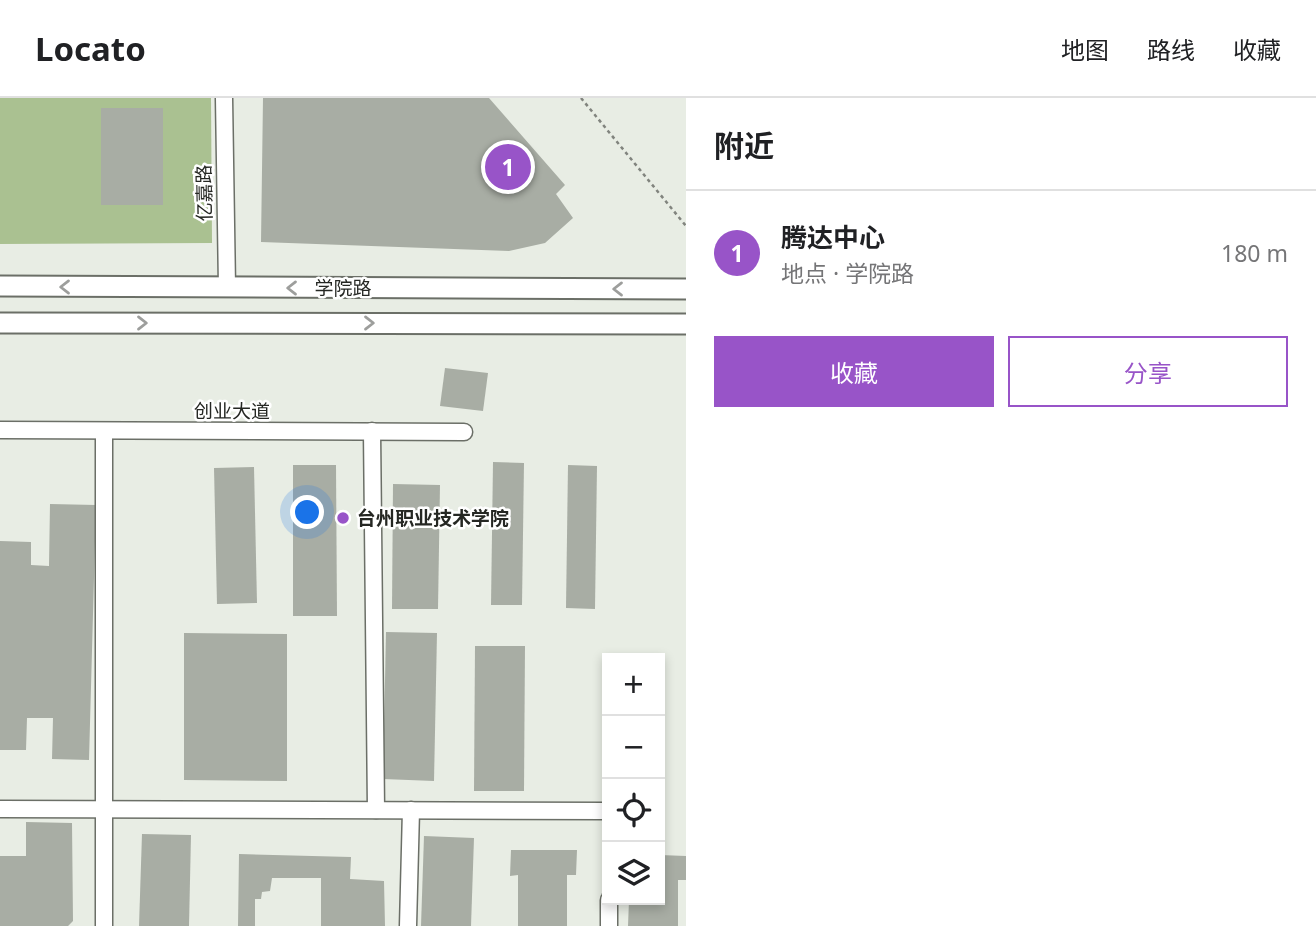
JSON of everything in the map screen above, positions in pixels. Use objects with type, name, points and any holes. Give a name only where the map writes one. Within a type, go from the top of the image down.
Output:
[{"type":"main road","name":"学院路","points":[[0,286],[686,289]]},
{"type":"main road","name":"学院路","points":[[0,323],[686,324]]},
{"type":"street","name":"亿嘉路","points":[[224,98],[227,287]]},
{"type":"street","name":"创业大道","points":[[0,430],[104,433],[464,432]]},
{"type":"street","points":[[372,431],[376,810]]},
{"type":"street","points":[[104,433],[104,926]]},
{"type":"street","points":[[0,809],[602,811]]},
{"type":"street","points":[[408,926],[411,810]]},
{"type":"street","points":[[609,905],[609,926]]},
{"type":"path","points":[[581,98],[686,226]]},
{"type":"green space","points":[[0,98],[211,98],[212,243],[0,244]]},
{"type":"building","points":[[263,98],[489,98],[565,185],[556,194],[573,218],[545,243],[509,251],[261,242]]},
{"type":"building","points":[[101,108],[163,108],[163,205],[101,205]]},
{"type":"building","points":[[445,368],[488,373],[483,411],[440,406]]},
{"type":"building","points":[[493,462],[524,463],[522,605],[491,605]]},
{"type":"building","points":[[293,465],[336,465],[337,616],[293,616]]},
{"type":"building","points":[[568,465],[597,466],[595,609],[566,608]]},
{"type":"building","points":[[254,467],[257,603],[217,604],[214,468]]},
{"type":"building","points":[[393,484],[440,485],[438,609],[392,609]]},
{"type":"building","points":[[50,504],[96,505],[89,760],[52,759],[53,718],[27,718],[26,750],[0,750],[0,541],[31,542],[31,565],[49,566]]},
{"type":"building","points":[[386,632],[437,633],[434,781],[383,779]]},
{"type":"building","points":[[184,633],[287,634],[287,781],[184,780]]},
{"type":"building","points":[[475,646],[525,646],[524,791],[474,791]]},
{"type":"building","points":[[26,822],[72,823],[73,921],[68,926],[0,926],[0,856],[26,856]]},
{"type":"building","points":[[142,834],[191,835],[189,926],[139,926]]},
{"type":"building","points":[[424,836],[474,838],[471,926],[421,926]]},
{"type":"building","points":[[511,850],[577,850],[576,875],[567,875],[567,926],[518,926],[518,875],[510,876]]},
{"type":"building","points":[[239,854],[351,857],[350,879],[384,881],[385,926],[321,926],[321,878],[272,878],[270,891],[262,892],[261,899],[255,899],[255,926],[238,926]]},
{"type":"building","points":[[665,855],[686,856],[686,880],[678,880],[678,926],[628,926],[629,905],[665,905]]},
{"type":"place","name":"腾达中心","points":[[508,167]]},
{"type":"place","name":"台州职业技术学院","points":[[343,518]]}]
